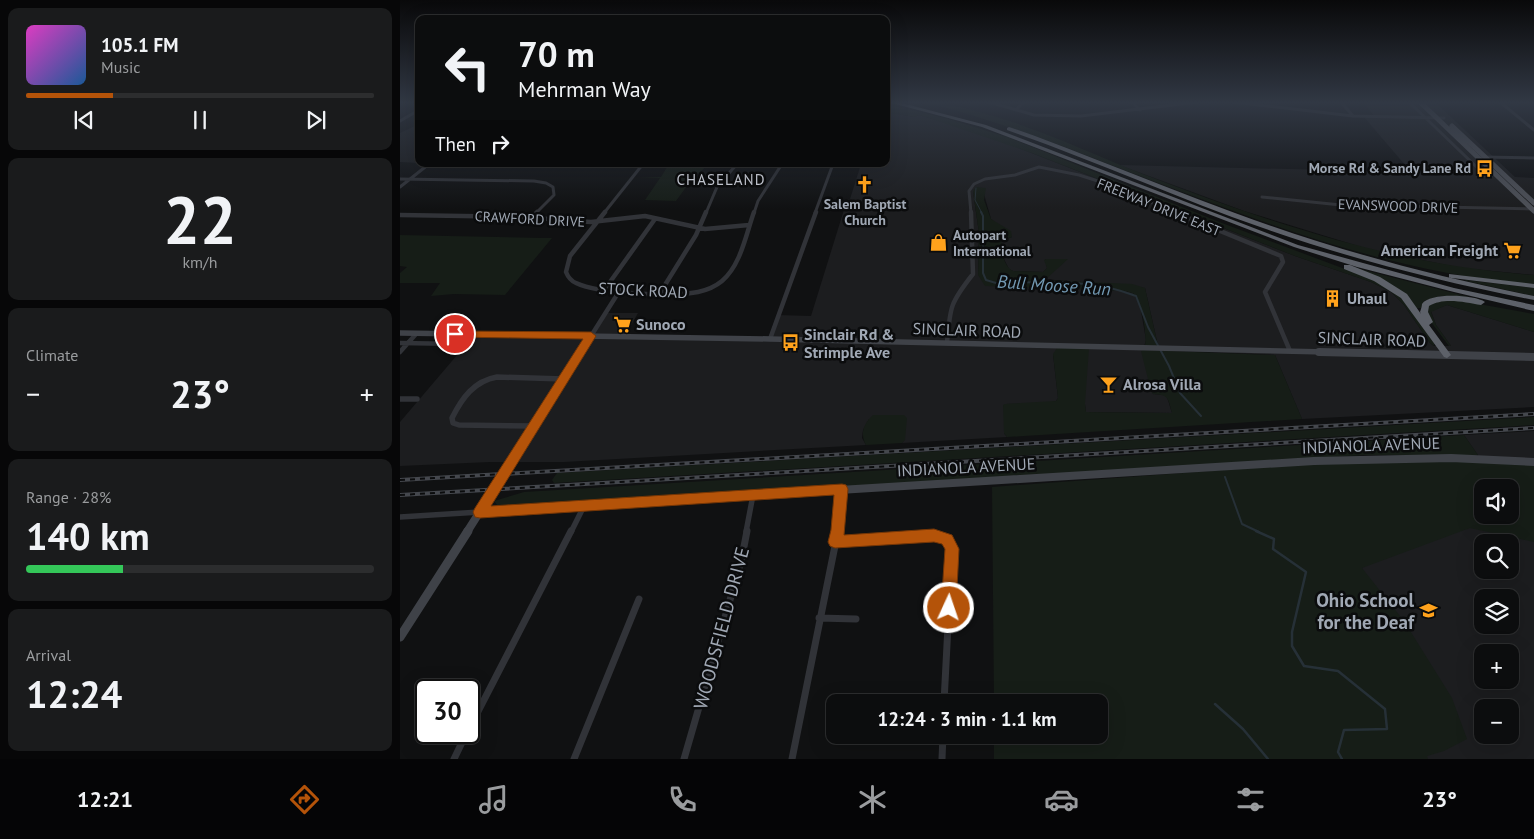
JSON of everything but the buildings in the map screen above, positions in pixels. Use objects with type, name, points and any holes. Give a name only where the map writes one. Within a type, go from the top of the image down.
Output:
[{"type":"highway","points":[[1014,137],[1377,279],[1397,291],[1412,306],[1447,355]]},
{"type":"highway","points":[[1033,137],[1241,217],[1372,261],[1484,289],[1534,298]]},
{"type":"highway","points":[[1296,246],[1360,265],[1534,310]]},
{"type":"highway","points":[[1372,261],[1494,282],[1534,286]]},
{"type":"highway","points":[[1447,355],[1446,348],[1425,316],[1424,308],[1428,302],[1438,298],[1470,300],[1534,310]]},
{"type":"main road","points":[[1456,137],[1521,198],[1533,205]]},
{"type":"main road","points":[[1465,137],[1533,205]]},
{"type":"main road","name":"SINCLAIR ROAD","points":[[400,333],[1290,350],[1534,357]]},
{"type":"main road","points":[[400,637],[591,336]]},
{"type":"main road","name":"INDIANOLA AVENUE","points":[[480,512],[1322,460],[1415,457],[1484,458],[1534,462]]},
{"type":"street","points":[[1445,137],[1486,176]]},
{"type":"street","points":[[1477,157],[1534,158]]},
{"type":"street","points":[[400,187],[425,167]]},
{"type":"street","points":[[598,221],[641,167]]},
{"type":"street","points":[[660,293],[699,228],[717,187],[734,167]]},
{"type":"street","points":[[749,226],[761,195],[780,167]]},
{"type":"street","points":[[770,339],[832,167]]},
{"type":"street","name":"FREEWAY DRIVE EAST","points":[[947,343],[950,309],[958,293],[973,274],[969,191],[974,184],[985,179],[1014,175],[1035,167],[1043,167],[1104,183],[1280,256],[1283,262],[1281,267],[1265,292],[1290,350]]},
{"type":"street","points":[[400,179],[534,181],[554,187],[554,195],[531,218]]},
{"type":"street","name":"EVANSWOOD DRIVE","points":[[1262,197],[1341,204],[1533,205]]},
{"type":"street","points":[[1521,198],[1533,205]]},
{"type":"street","name":"CRAWFORD DRIVE","points":[[400,215],[531,218],[568,221],[598,221],[634,216],[699,228],[723,229],[749,226]]},
{"type":"street","points":[[606,289],[649,224],[655,219]]},
{"type":"street","name":"STOCK ROAD","points":[[598,221],[570,256],[566,272],[568,277],[577,284],[606,289],[660,293],[692,293],[720,284],[730,275],[735,266],[749,226]]},
{"type":"street","points":[[591,336],[620,290]]},
{"type":"street","points":[[400,352],[416,334]]},
{"type":"street","points":[[400,343],[461,344]]},
{"type":"street","points":[[535,426],[459,425],[453,423],[452,418],[461,402],[474,386],[492,377],[565,379]]},
{"type":"street","points":[[400,399],[417,399]]},
{"type":"street","points":[[792,759],[838,530],[842,489]]},
{"type":"street","name":"WOODSFIELD DRIVE","points":[[684,759],[737,578],[753,495]]},
{"type":"street","points":[[480,708],[584,506]]},
{"type":"street","name":"INDIANOLA AVENUE","points":[[400,517],[480,512]]},
{"type":"street","points":[[835,542],[934,536],[947,539],[952,549],[944,694]]},
{"type":"street","points":[[574,759],[639,599]]},
{"type":"street","points":[[819,618],[856,619]]},
{"type":"street","points":[[454,759],[462,744]]},
{"type":"street","points":[[942,759],[943,744]]},
{"type":"shaded area","points":[[400,137],[415,137],[415,163],[400,162]]},
{"type":"shaded area","points":[[890,137],[992,137],[1295,256],[1371,282],[1391,292],[1404,305],[1434,346],[1451,346],[1436,325],[1431,311],[1447,305],[1534,332],[1534,407],[1302,419],[1275,355],[1159,350],[1145,288],[1044,279],[1067,259],[1046,259],[1047,268],[1043,272],[1013,271],[1009,269],[1003,257],[1001,241],[1012,237],[991,219],[984,194],[973,191],[979,233],[978,275],[1133,293],[1140,305],[1146,340],[1143,350],[1153,394],[1165,395],[1167,397],[1172,413],[1086,412],[1085,404],[1053,354],[1058,398],[1056,401],[1048,403],[1005,404],[1004,433],[1007,437],[902,443],[905,439],[869,419],[863,430],[862,438],[866,445],[564,462],[490,462],[400,466],[400,422],[475,334],[590,336],[604,313],[638,313],[625,336],[768,339],[777,315],[811,316],[847,200],[850,199],[860,167],[890,167]]},
{"type":"shaded area","points":[[986,137],[1008,137],[1222,223],[1377,281],[1401,297],[1434,343],[1434,346],[1404,305],[1391,292],[1371,282],[1295,256],[1032,153]]},
{"type":"shaded area","points":[[1037,137],[1055,137],[1148,176],[1290,226],[1385,252],[1434,262],[1483,270],[1534,275],[1534,284],[1480,278],[1376,257],[1224,208]]},
{"type":"shaded area","points":[[1381,137],[1473,137],[1515,177],[1534,178],[1534,275],[1462,268],[1371,250],[1244,211],[1119,165],[1411,172]]},
{"type":"shaded area","points":[[667,167],[706,167],[693,178],[717,179],[692,179],[676,201],[645,200],[660,178],[636,177],[661,177]]},
{"type":"shaded area","points":[[976,187],[986,188],[984,200],[991,219],[1011,231],[1012,237],[1001,241],[1004,258],[1010,269],[1013,271],[1043,272],[1047,268],[1044,260],[1068,259],[1045,280],[1132,284],[1145,288],[1158,346],[1145,345],[1145,328],[1142,313],[1134,294],[1125,291],[985,286],[978,275],[979,233],[973,191]]},
{"type":"shaded area","points":[[400,235],[552,238],[505,295],[454,294],[431,296],[440,283],[400,283],[400,273],[407,267],[400,266]]},
{"type":"shaded area","points":[[1352,267],[1469,297],[1440,296],[1424,301],[1421,308],[1416,308],[1411,300]]},
{"type":"shaded area","points":[[1466,281],[1534,288],[1534,296]]},
{"type":"shaded area","points":[[1451,299],[1534,314],[1534,332],[1447,305],[1431,312],[1436,325],[1451,346],[1449,346],[1428,318],[1427,307],[1429,304]]},
{"type":"shaded area","points":[[1057,348],[1089,348],[1086,412],[1172,413],[1167,398],[1162,395],[1153,394],[1151,391],[1141,351],[1143,350],[1275,355],[1302,419],[1007,437],[1004,433],[1003,405],[1056,401],[1058,398],[1053,354]]},
{"type":"shaded area","points":[[873,415],[904,415],[907,418],[905,440],[902,443],[866,445],[863,433],[867,422]]},
{"type":"shaded area","points":[[1534,417],[1534,425],[554,483],[552,480],[557,473]]},
{"type":"shaded area","points":[[1534,431],[1534,465],[1482,461],[1464,435]]},
{"type":"shaded area","points":[[1464,435],[1478,455],[1364,455],[561,504],[498,506],[494,501],[524,492]]},
{"type":"shaded area","points":[[1417,459],[1534,465],[1534,542],[1519,539],[1519,534],[1497,534],[1470,528],[1362,568],[1404,621],[1452,698],[1467,739],[1444,751],[1427,756],[1428,759],[994,759],[994,744],[1108,744],[1108,694],[994,694],[992,487],[1308,464]]},
{"type":"shaded area","name":"Ohio School for the Deaf","points":[[1397,465],[1534,470],[1534,759],[1417,759],[1362,568]]},
{"type":"waterway","name":"Bull Moose Run","points":[[976,188],[975,200],[982,213]]},
{"type":"waterway","name":"Bull Moose Run","points":[[981,212],[983,216],[983,273],[986,280],[996,283],[1067,282],[1102,286],[1136,296],[1148,327],[1169,366],[1180,393],[1201,416]]},
{"type":"waterway","points":[[1225,477],[1242,524],[1259,532]]},
{"type":"waterway","points":[[1256,531],[1274,539],[1273,549],[1306,572],[1292,632],[1292,646],[1304,666],[1338,671],[1385,709],[1387,729],[1344,730],[1338,752],[1342,759]]},
{"type":"waterway","points":[[1215,704],[1243,729],[1268,759]]},
{"type":"railway","points":[[400,480],[1534,414]]},
{"type":"railway","points":[[400,495],[1534,428]]},
{"type":"place","name":"Morse Rd & Sandy Lane Rd","points":[[1485,168]]},
{"type":"place","name":"Salem Baptist Church","points":[[865,184]]},
{"type":"place","name":"Autopart International","points":[[939,243]]},
{"type":"place","name":"American Freight","points":[[1512,250]]},
{"type":"place","name":"Uhaul","points":[[1333,298]]},
{"type":"place","name":"Sunoco","points":[[622,324]]},
{"type":"place","name":"Sinclair Rd & Strimple Ave","points":[[790,343]]},
{"type":"place","name":"Alrosa Villa","points":[[1109,384]]},
{"type":"place","name":"Ohio School for the Deaf","points":[[1428,611]]},
{"type":"district","name":"CHASELAND","points":[[721,179]]},
{"type":"route","points":[[455,334],[591,336],[480,512],[842,489],[835,542],[941,536],[951,543],[949,608]]}]
